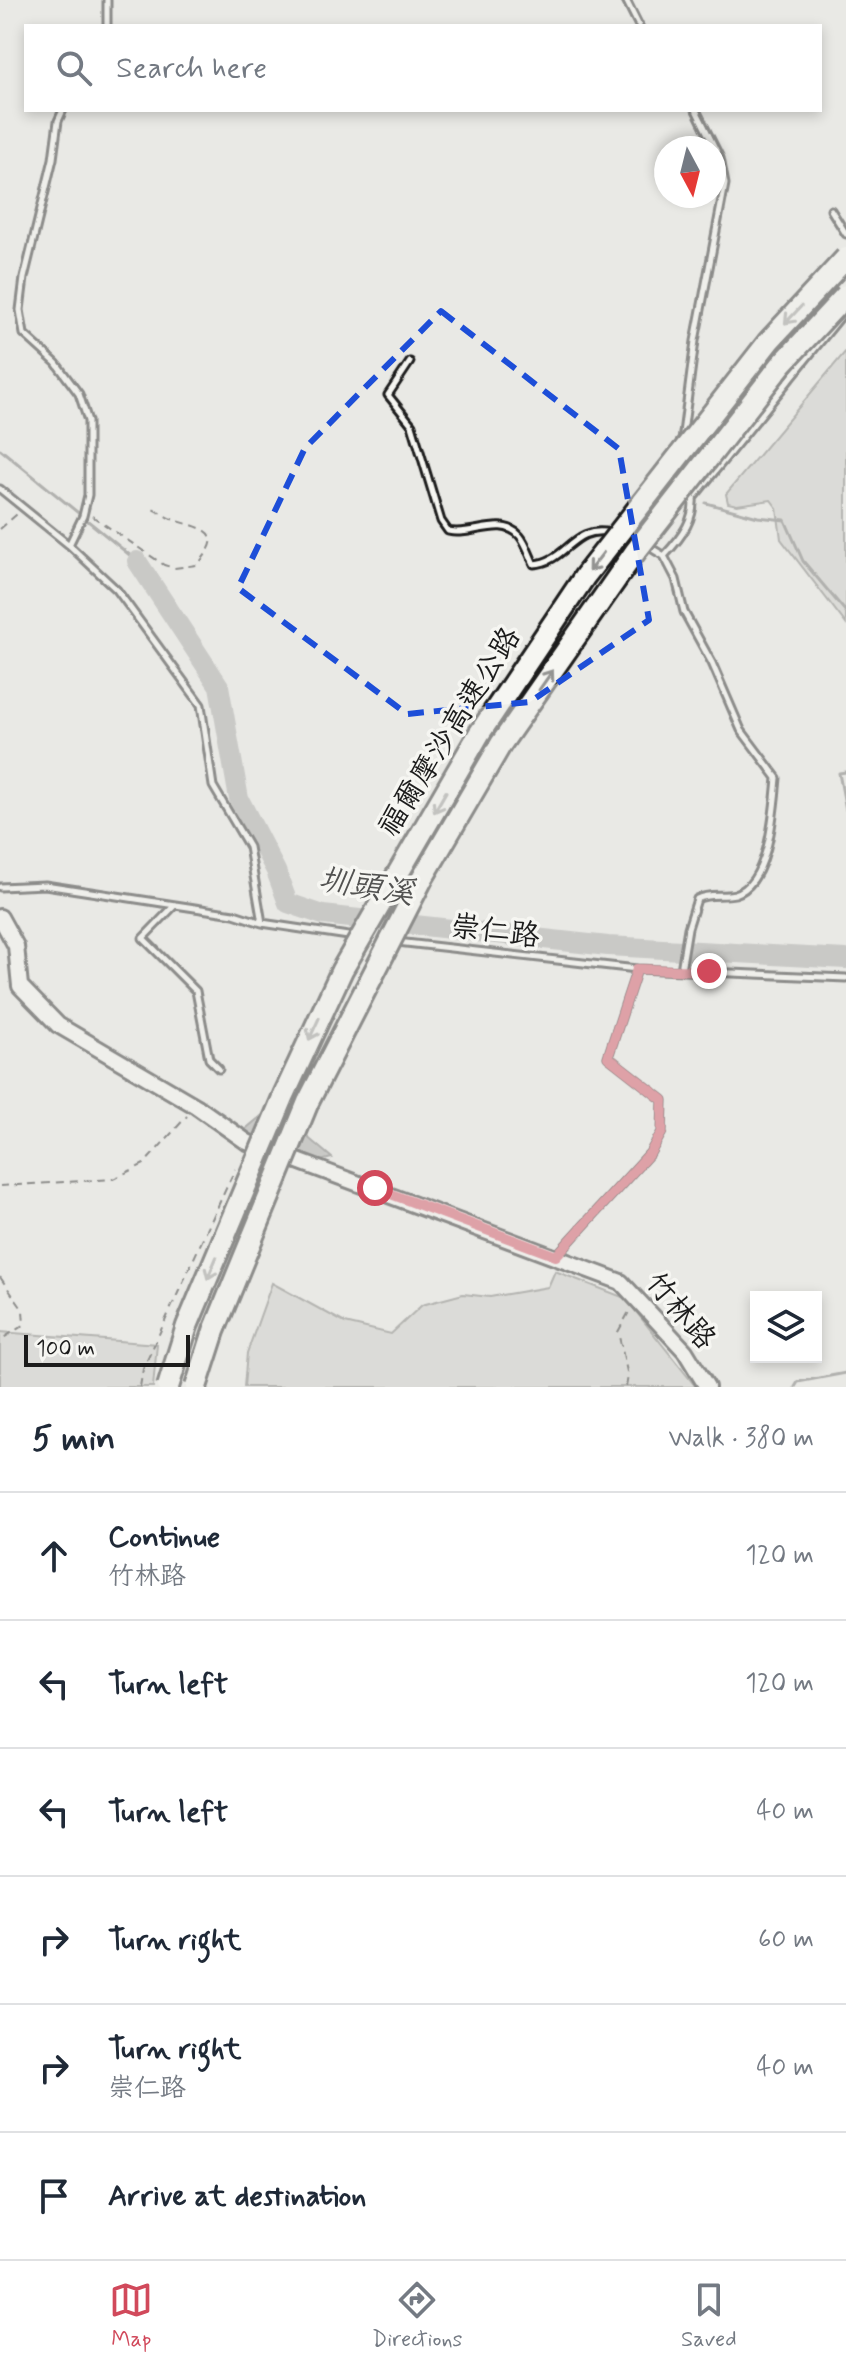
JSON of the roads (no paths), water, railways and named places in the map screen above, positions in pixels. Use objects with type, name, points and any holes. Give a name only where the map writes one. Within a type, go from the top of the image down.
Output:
[{"type":"highway","name":"福爾摩沙高速公路","points":[[168,1387],[187,1326],[284,1095],[342,970],[479,734],[585,576],[769,341],[846,258]]},
{"type":"highway","name":"福爾摩沙高速公路","points":[[196,1387],[214,1331],[308,1102],[422,879],[501,744],[635,552],[781,365],[846,295]]},
{"type":"street","name":"竹林路","points":[[0,917],[16,946],[20,986],[58,1025],[196,1106],[247,1142],[621,1282],[685,1351],[707,1387]]},
{"type":"lane","points":[[107,0],[107,24]]},
{"type":"lane","points":[[626,0],[638,24]]},
{"type":"lane","points":[[62,112],[24,278],[20,323],[24,334],[56,363],[79,394],[88,421],[88,495],[69,545]]},
{"type":"lane","points":[[686,462],[681,436],[695,341],[725,184],[720,158],[697,112]]},
{"type":"lane","points":[[831,210],[846,234]]},
{"type":"lane","points":[[693,497],[846,310]]},
{"type":"lane","points":[[410,362],[388,395],[412,425],[441,521],[448,531],[466,533],[506,527],[519,534],[534,564],[546,563],[577,538],[592,532],[624,536]]},
{"type":"lane","points":[[664,556],[682,537],[692,511],[689,476]]},
{"type":"lane","points":[[0,489],[69,545],[117,590],[201,705],[213,786],[249,847],[262,923]]},
{"type":"lane","points":[[635,538],[664,556],[676,579],[684,612],[712,663],[741,730],[777,778],[774,810],[758,872],[753,881],[735,894],[704,895],[697,899],[688,928],[682,968]]},
{"type":"lane","name":"崇仁路","points":[[0,887],[45,885],[234,914],[262,923],[315,932],[514,957],[637,969],[682,968],[846,978]]},
{"type":"lane","points":[[176,905],[143,938],[196,991],[209,1059],[219,1069]]},
{"type":"lane","points":[[556,1256],[650,1153],[662,1132],[663,1100],[608,1057],[637,969]]},
{"type":"waterway","name":"圳頭溪","points":[[0,449],[137,561]]},
{"type":"waterway","points":[[706,503],[758,517],[785,520],[803,561],[846,612]]},
{"type":"waterway","name":"圳頭溪","points":[[137,561],[219,686],[239,799],[276,871],[288,903],[323,915],[608,946],[846,959]]},
{"type":"waterway","points":[[846,772],[839,773],[846,810]]},
{"type":"waterway","points":[[795,1387],[798,1382],[846,1373]]}]
